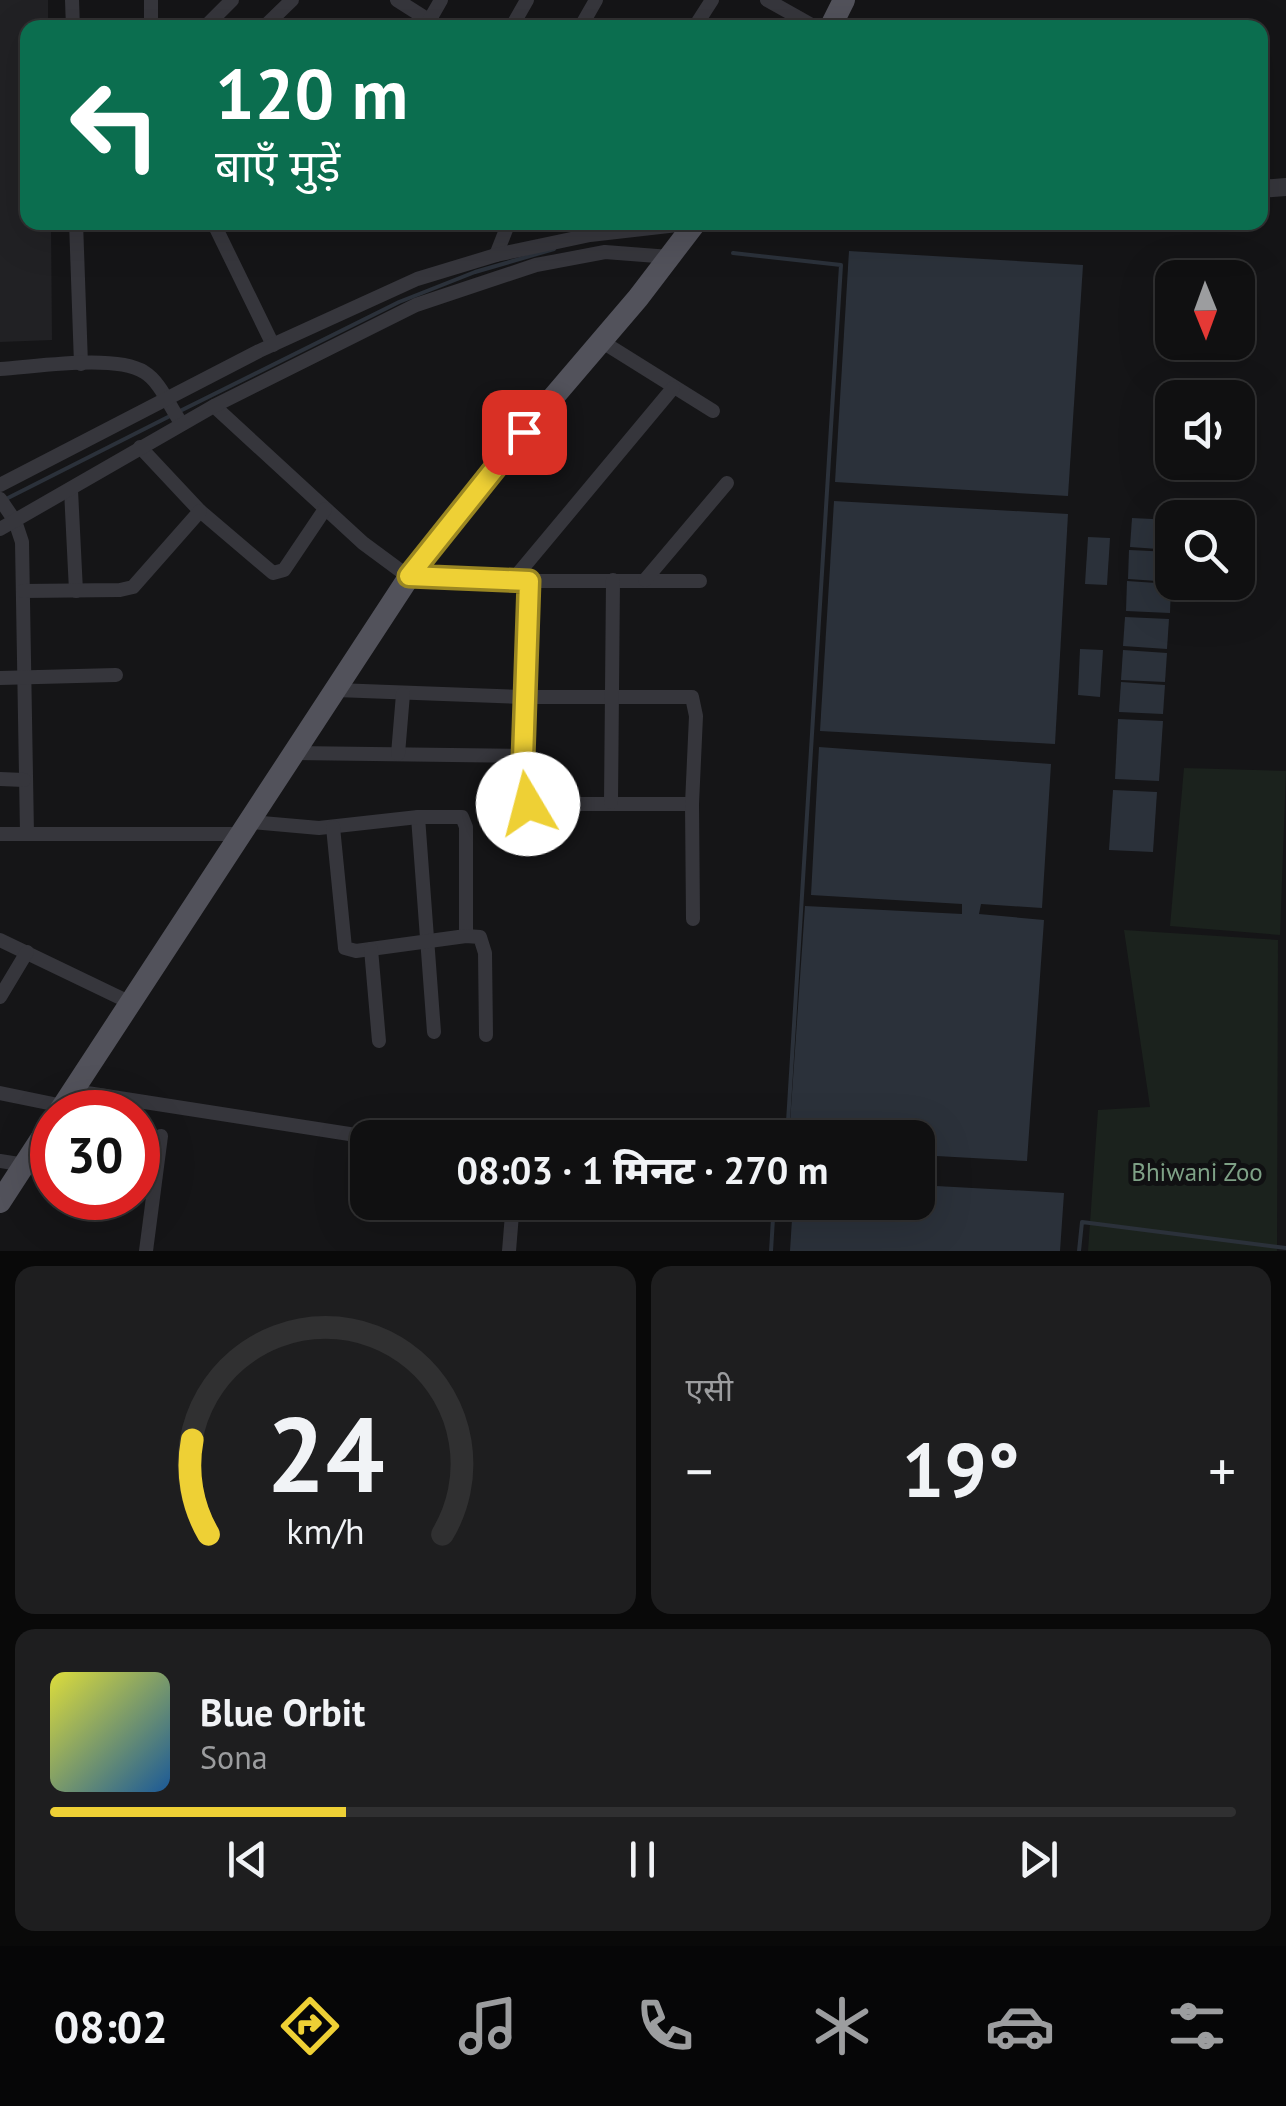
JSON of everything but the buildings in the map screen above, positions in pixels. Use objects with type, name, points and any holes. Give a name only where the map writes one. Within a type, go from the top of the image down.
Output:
[{"type":"main road","points":[[74,1090],[409,576],[503,456],[692,230]]},
{"type":"main road","points":[[0,1202],[30,1157]]},
{"type":"street","points":[[212,20],[232,0]]},
{"type":"street","points":[[271,20],[292,0]]},
{"type":"street","points":[[397,0],[424,20]]},
{"type":"street","points":[[767,0],[803,20]]},
{"type":"street","points":[[76,230],[81,364]]},
{"type":"street","points":[[217,230],[272,345]]},
{"type":"street","points":[[496,255],[506,230]]},
{"type":"street","points":[[0,529],[140,447],[174,413],[272,345],[418,280],[589,230]]},
{"type":"street","points":[[0,485],[174,413],[214,406],[416,304],[473,284],[536,265],[605,252],[670,258]]},
{"type":"street","points":[[602,341],[712,411]]},
{"type":"street","points":[[0,368],[113,364],[143,371],[174,413]]},
{"type":"street","points":[[512,581],[673,388]]},
{"type":"street","points":[[214,406],[382,560],[409,576],[512,581],[700,580]]},
{"type":"street","points":[[140,447],[200,511],[276,573],[284,570],[325,509]]},
{"type":"street","points":[[645,580],[727,483]]},
{"type":"street","points":[[71,490],[76,592]]},
{"type":"street","points":[[2,502],[15,521],[22,542],[26,834]]},
{"type":"street","points":[[23,591],[120,590],[138,584],[200,511]]},
{"type":"street","points":[[611,802],[612,580]]},
{"type":"street","points":[[529,581],[522,756],[522,795],[528,804],[692,804]]},
{"type":"street","points":[[0,678],[116,675]]},
{"type":"street","points":[[336,690],[694,698],[693,920]]},
{"type":"street","points":[[398,754],[403,694]]},
{"type":"street","points":[[294,753],[522,756]]},
{"type":"street","points":[[0,780],[24,780]]},
{"type":"street","points":[[0,834],[333,827],[454,815],[465,822],[466,936]]},
{"type":"street","points":[[418,817],[434,1032]]},
{"type":"street","points":[[333,827],[343,945],[351,950],[480,937],[486,952],[486,1035]]},
{"type":"street","points":[[0,940],[131,1003]]},
{"type":"street","points":[[371,948],[379,1041]]},
{"type":"street","points":[[0,997],[27,952]]},
{"type":"street","points":[[0,1093],[30,1100]]},
{"type":"street","points":[[160,1117],[350,1136]]},
{"type":"street","points":[[146,1251],[161,1136]]},
{"type":"street","points":[[0,1161],[25,1165]]},
{"type":"street","points":[[509,1251],[512,1220]]},
{"type":"shaded area","points":[[0,0],[48,0],[48,20],[20,20],[20,230],[51,230],[52,340],[0,342]]},
{"type":"shaded area","points":[[849,251],[1083,265],[1068,496],[835,482]]},
{"type":"shaded area","points":[[834,501],[1068,514],[1055,744],[820,731]]},
{"type":"shaded area","points":[[1132,518],[1155,519],[1155,549],[1130,547]]},
{"type":"shaded area","points":[[1088,537],[1110,538],[1107,585],[1085,584]]},
{"type":"shaded area","points":[[1129,550],[1155,551],[1155,581],[1128,579]]},
{"type":"shaded area","points":[[1127,581],[1155,583],[1155,600],[1170,600],[1170,613],[1126,611]]},
{"type":"shaded area","points":[[1125,617],[1169,619],[1167,649],[1123,646]]},
{"type":"shaded area","points":[[1080,649],[1103,650],[1100,697],[1078,695]]},
{"type":"shaded area","points":[[1123,650],[1167,653],[1165,682],[1121,680]]},
{"type":"shaded area","points":[[1121,682],[1165,685],[1163,714],[1119,712]]},
{"type":"shaded area","points":[[1118,719],[1163,721],[1159,781],[1115,779]]},
{"type":"shaded area","points":[[819,747],[1051,764],[1042,908],[981,904],[979,914],[1044,920],[1027,1161],[935,1156],[935,1120],[790,1120],[805,906],[962,914],[962,904],[811,895]]},
{"type":"shaded area","points":[[1113,790],[1157,792],[1153,852],[1109,850]]},
{"type":"shaded area","points":[[935,1186],[1064,1193],[1060,1251],[790,1251],[792,1220],[935,1220]]},
{"type":"green space","points":[[1184,768],[1286,771],[1280,935],[1170,926]]},
{"type":"green space","name":"Bhiwani Zoo","points":[[1124,930],[1278,940],[1277,1251],[1088,1251],[1098,1110],[1150,1107]]},
{"type":"waterway","points":[[178,412],[399,302],[475,272],[554,249]]},
{"type":"waterway","points":[[733,253],[841,265],[788,1120]]},
{"type":"waterway","points":[[4,500],[170,416]]},
{"type":"waterway","points":[[771,1251],[773,1220]]},
{"type":"waterway","points":[[1079,1251],[1082,1222],[1286,1248]]},
{"type":"route","points":[[524,432],[409,576],[529,581],[522,789],[523,800],[528,804]]}]
